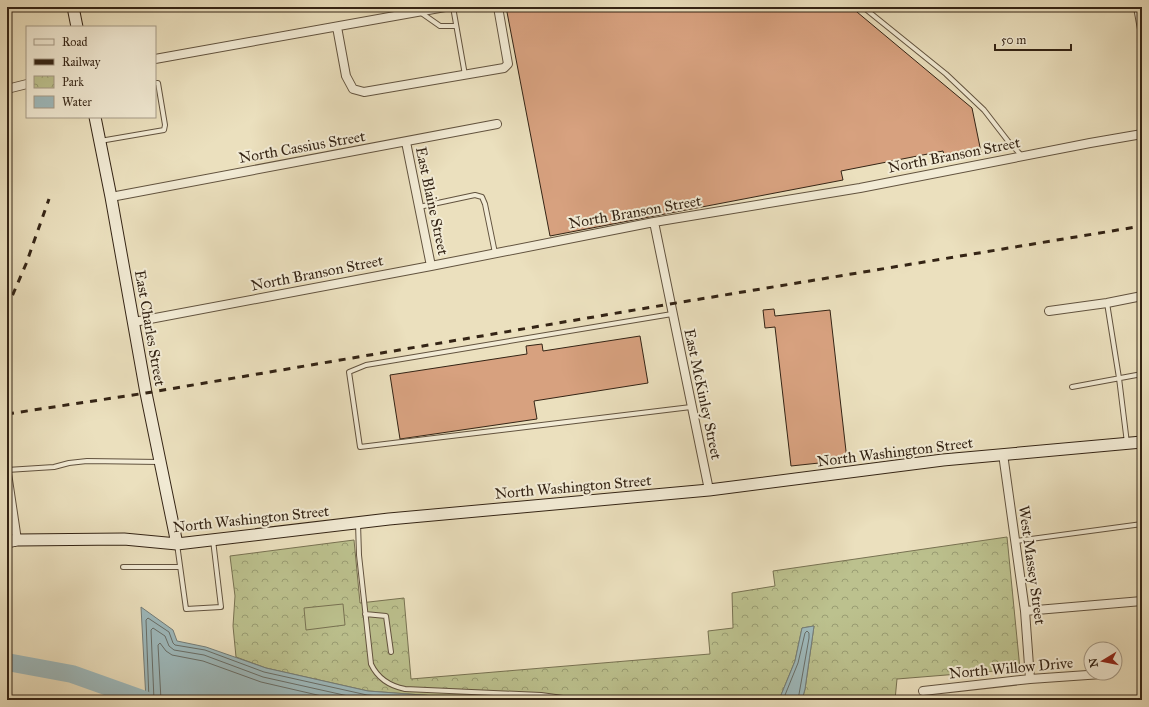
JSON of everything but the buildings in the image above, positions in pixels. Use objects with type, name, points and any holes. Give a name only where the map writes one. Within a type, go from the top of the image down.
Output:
[{"type":"street","points":[[73,7],[77,26]]},
{"type":"street","points":[[156,59],[446,7]]},
{"type":"street","points":[[337,26],[346,76],[353,89],[364,92],[504,68],[508,64],[498,7]]},
{"type":"street","points":[[1138,7],[1142,29]]},
{"type":"street","points":[[8,88],[26,84]]},
{"type":"street","name":"East Charles Street","points":[[95,118],[146,392],[177,544]]},
{"type":"street","name":"North Cassius Street","points":[[111,197],[497,124]]},
{"type":"street","name":"North Branson Street","points":[[134,322],[495,254],[654,222],[860,188],[1142,134]]},
{"type":"street","name":"East Blaine Street","points":[[406,142],[431,266]]},
{"type":"street","name":"East McKinley Street","points":[[654,222],[709,490]]},
{"type":"street","points":[[1049,311],[1107,303],[1142,296]]},
{"type":"street","name":"North Washington Street","points":[[12,541],[124,539],[177,544],[358,522],[709,490],[943,460],[1142,442]]},
{"type":"street","name":"West Massey Street","points":[[1003,454],[1025,612],[1030,679]]},
{"type":"street","points":[[7,473],[12,541]]},
{"type":"street","points":[[1025,612],[1142,601]]},
{"type":"street","name":"North Willow Drive","points":[[923,690],[1083,675]]},
{"type":"lane","points":[[453,7],[465,75]]},
{"type":"lane","points":[[863,7],[946,74],[984,110],[1008,141],[1023,156]]},
{"type":"lane","points":[[420,12],[440,26],[456,26]]},
{"type":"lane","points":[[7,77],[8,88]]},
{"type":"lane","points":[[100,141],[164,130],[165,125],[158,83],[156,83]]},
{"type":"lane","points":[[419,207],[475,195],[482,197],[485,204],[495,254]]},
{"type":"lane","points":[[1107,303],[1119,378],[1127,443]]},
{"type":"lane","points":[[672,314],[366,365],[349,372],[360,447],[691,407]]},
{"type":"lane","points":[[1072,387],[1142,374]]},
{"type":"lane","points":[[7,470],[54,467],[69,463],[87,461],[160,462]]},
{"type":"lane","points":[[358,522],[359,555],[371,664],[375,672],[385,682],[405,689],[541,695],[570,699],[594,700]]},
{"type":"lane","points":[[1015,541],[1142,524]]},
{"type":"lane","points":[[177,544],[186,609],[221,607],[213,540]]},
{"type":"lane","points":[[123,567],[180,567]]},
{"type":"lane","points":[[365,614],[386,616],[390,652]]},
{"type":"green space","points":[[1007,537],[1020,669],[897,679],[895,700],[802,700],[805,689],[814,626],[802,628],[795,661],[779,700],[490,700],[368,691],[266,668],[236,657],[233,626],[235,596],[230,556],[354,540],[360,603],[404,598],[411,679],[710,654],[708,631],[733,628],[732,593],[775,586],[773,571]]},
{"type":"green space","points":[[343,604],[345,625],[306,630],[304,608]]},
{"type":"water","points":[[141,607],[173,630],[177,641],[206,647],[266,668],[368,691],[490,700],[146,700]]},
{"type":"water","points":[[814,626],[805,689],[802,700],[779,700],[795,661],[802,628]]},
{"type":"waterway","points":[[7,662],[72,674],[145,700]]},
{"type":"railway","points":[[7,308],[26,264],[49,199]]},
{"type":"railway","points":[[7,414],[146,393],[1142,226]]}]
